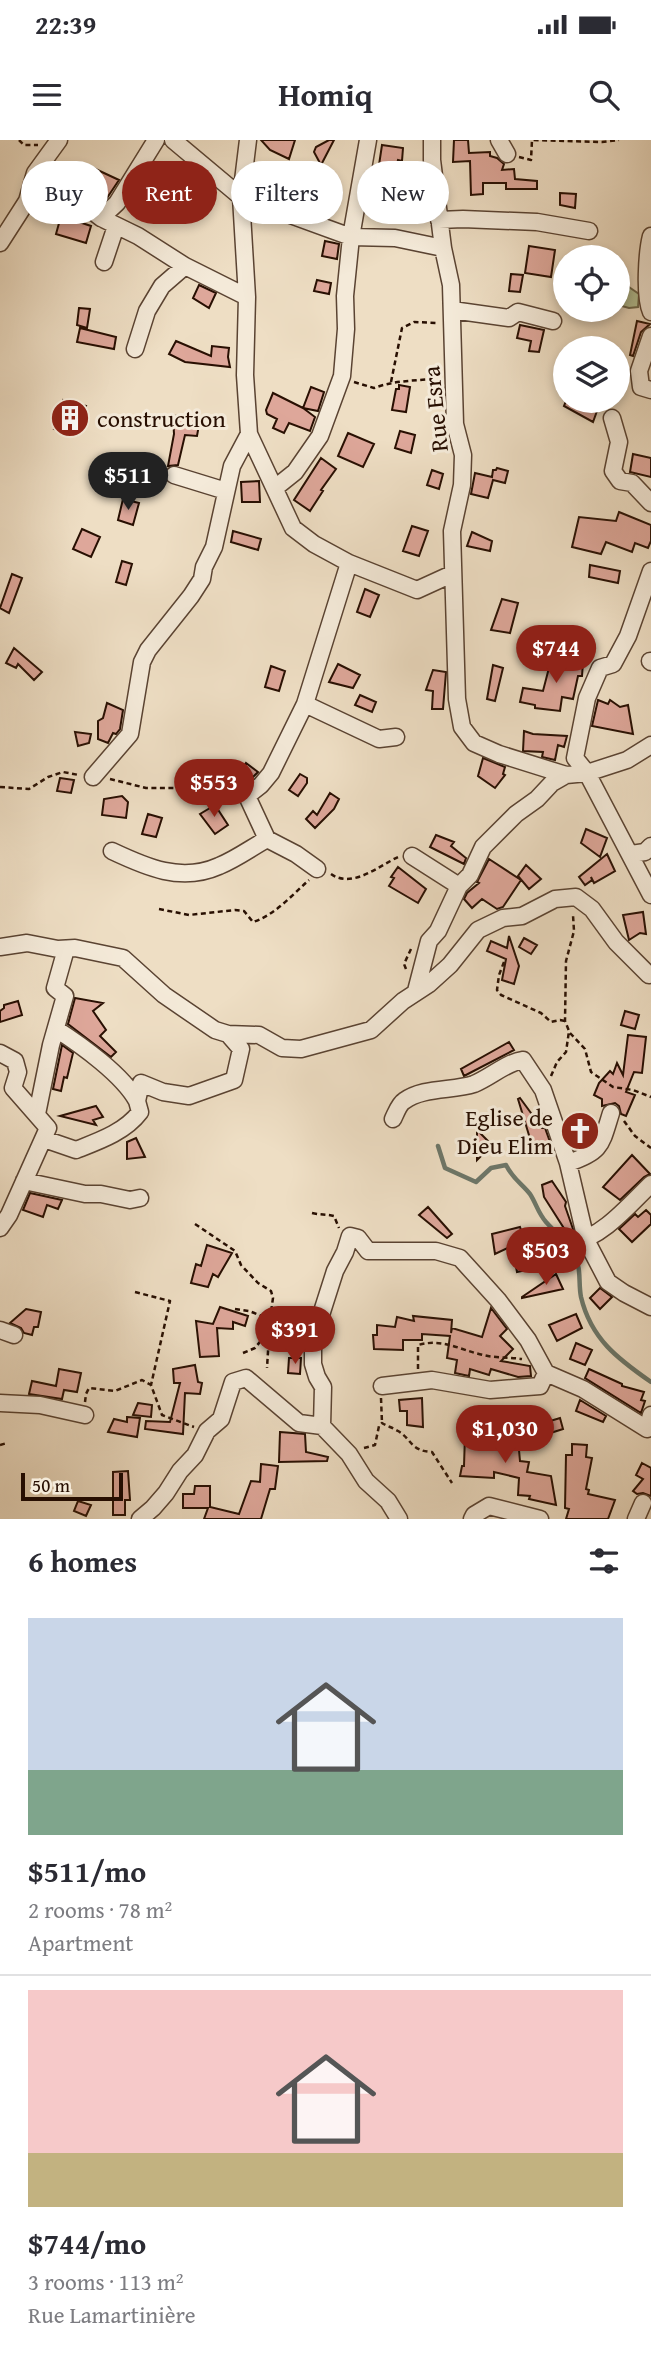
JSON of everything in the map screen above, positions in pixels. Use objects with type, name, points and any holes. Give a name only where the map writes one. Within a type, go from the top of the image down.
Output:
[{"type":"street","points":[[44,161],[59,140]]},
{"type":"street","points":[[156,140],[108,222],[138,236],[185,266],[247,297]]},
{"type":"street","points":[[173,140],[231,188]]},
{"type":"street","points":[[245,161],[247,140]]},
{"type":"street","points":[[275,488],[295,472],[320,436],[342,376],[346,329],[345,296],[351,237],[368,140]]},
{"type":"street","name":"Rue Esra","points":[[432,140],[432,161]]},
{"type":"street","points":[[0,243],[21,210]]},
{"type":"street","points":[[449,220],[537,222],[589,231]]},
{"type":"street","points":[[104,262],[108,224]]},
{"type":"street","points":[[243,224],[247,297],[245,375],[249,433],[293,528],[314,544],[349,563],[418,590],[452,574]]},
{"type":"street","points":[[316,224],[351,237],[395,238],[443,248]]},
{"type":"street","name":"Rue Esra","points":[[440,224],[451,285],[452,375],[456,424],[463,455],[462,485],[452,531],[456,673],[462,727],[474,743],[499,754],[566,775]]},
{"type":"street","points":[[651,236],[647,284],[651,312]]},
{"type":"street","points":[[135,349],[147,311],[162,286],[185,266]]},
{"type":"street","points":[[452,316],[509,318],[517,312],[553,321]]},
{"type":"street","points":[[651,336],[639,371],[641,387],[651,390]]},
{"type":"street","points":[[612,418],[619,442],[613,471],[620,481],[632,483],[651,503]]},
{"type":"street","points":[[93,777],[130,733],[142,662],[159,634],[202,579],[204,567],[214,547],[232,466],[249,433]]},
{"type":"street","points":[[174,475],[226,492]]},
{"type":"street","points":[[247,796],[271,773],[305,704],[349,563]]},
{"type":"street","points":[[651,571],[628,636],[613,664],[600,668],[587,698],[575,758],[587,773],[651,895]]},
{"type":"street","points":[[305,704],[379,738],[396,737]]},
{"type":"street","points":[[416,991],[429,941],[438,931],[459,886],[470,875],[482,847],[552,783],[566,775],[587,773],[627,760],[651,745]]},
{"type":"street","points":[[215,782],[226,781],[247,796],[267,839],[317,869]]},
{"type":"street","points":[[112,852],[160,871],[193,873],[216,868],[267,839]]},
{"type":"street","points":[[631,854],[645,852],[651,846]]},
{"type":"street","points":[[412,856],[459,886]]},
{"type":"street","points":[[0,947],[27,943],[75,948],[123,958],[164,995],[215,1030],[228,1034],[259,1035],[282,1048],[301,1049],[371,1030],[450,965],[478,930],[503,918],[522,916],[555,899],[576,897],[592,909],[616,942],[650,977]]},
{"type":"street","points":[[37,1114],[65,996],[55,988],[66,948]]},
{"type":"street","points":[[44,1139],[76,1150],[103,1140],[133,1122],[140,1112],[137,1101],[124,1083],[76,1042],[56,1029]]},
{"type":"street","points":[[137,1101],[141,1083],[163,1092],[189,1096],[234,1080],[241,1049],[228,1034]]},
{"type":"street","points":[[0,1053],[15,1061],[18,1072],[13,1087],[48,1128],[9,1215],[0,1228]]},
{"type":"street","points":[[393,1119],[403,1101],[420,1094],[471,1085],[493,1076],[513,1061],[523,1060],[543,1090],[568,1163],[579,1241],[608,1282],[651,1307]]},
{"type":"street","points":[[568,1163],[589,1156],[602,1143],[611,1113]]},
{"type":"street","points":[[24,1181],[85,1194],[140,1198]]},
{"type":"street","points":[[579,1241],[627,1207],[651,1184]]},
{"type":"street","points":[[322,1426],[323,1387],[313,1364],[313,1340],[335,1271],[350,1236],[358,1238],[368,1251],[436,1251],[460,1258],[498,1300],[528,1340],[542,1368],[540,1386],[490,1390],[432,1380],[382,1386]]},
{"type":"street","points":[[542,1368],[650,1426]]},
{"type":"street","points":[[140,1519],[153,1508],[195,1455],[207,1431],[221,1419],[233,1382],[246,1378],[299,1423],[322,1426],[349,1454],[366,1481],[388,1501],[399,1519]]},
{"type":"street","points":[[0,1404],[40,1405],[85,1415]]},
{"type":"street","points":[[636,1519],[643,1503]]},
{"type":"street","points":[[472,1519],[489,1506],[540,1519]]},
{"type":"path","points":[[19,140],[24,145],[38,145],[49,154]]},
{"type":"path","points":[[503,147],[531,160],[533,140],[619,140]]},
{"type":"path","points":[[391,382],[402,328],[414,322],[452,316]]},
{"type":"path","points":[[342,376],[349,381],[374,388],[391,382],[413,382],[452,375]]},
{"type":"path","points":[[0,787],[29,789],[48,777],[63,772],[146,788],[179,788],[215,782]]},
{"type":"path","points":[[159,909],[189,915],[244,911],[253,922],[278,908],[307,882],[317,869],[346,879],[362,876],[397,857],[412,856]]},
{"type":"path","points":[[555,899],[559,907],[573,914],[574,923],[566,961],[565,1021],[569,1031],[585,1049],[591,1072],[613,1087],[633,1090],[651,1097]]},
{"type":"path","points":[[504,962],[497,984],[501,995],[541,1013],[551,1022],[565,1021]]},
{"type":"path","points":[[551,1083],[557,1062],[566,1052],[569,1031]]},
{"type":"path","points":[[611,1113],[621,1117],[635,1136],[651,1148]]},
{"type":"path","points":[[312,1213],[334,1216],[348,1243]]},
{"type":"path","points":[[195,1224],[235,1251],[241,1265],[258,1283],[271,1291],[267,1368]]},
{"type":"path","points":[[135,1292],[170,1301],[151,1385],[162,1415],[207,1431]]},
{"type":"path","points":[[235,1309],[270,1318]]},
{"type":"path","points":[[243,1353],[256,1348],[264,1338],[270,1336]]},
{"type":"path","points":[[418,1381],[418,1345],[427,1343],[442,1343],[484,1356],[542,1368]]},
{"type":"path","points":[[85,1415],[89,1388],[115,1391],[142,1380],[151,1385]]},
{"type":"path","points":[[349,1454],[375,1445],[382,1423],[382,1386]]},
{"type":"path","points":[[382,1423],[400,1431],[409,1443],[417,1448],[432,1452],[452,1483]]},
{"type":"path","points":[[0,1445],[7,1443]]},
{"type":"green space","points":[[630,288],[639,294],[638,307],[630,308]]},
{"type":"building","points":[[261,140],[295,140],[289,159],[270,150]]},
{"type":"building","points":[[334,140],[323,161],[319,161],[314,152],[316,147]]},
{"type":"building","points":[[454,140],[468,140],[469,153],[490,152],[490,156],[504,164],[502,170],[514,169],[515,179],[537,181],[537,189],[506,189],[506,183],[483,183],[483,194],[471,195],[470,161],[453,162]]},
{"type":"building","points":[[382,145],[403,148],[402,161],[380,161]]},
{"type":"building","points":[[108,175],[119,180],[108,196]]},
{"type":"building","points":[[560,193],[576,194],[575,208],[560,205]]},
{"type":"building","points":[[59,224],[91,226],[86,243],[56,234]]},
{"type":"building","points":[[325,241],[339,244],[337,259],[322,256]]},
{"type":"building","points":[[529,246],[553,250],[551,277],[525,273]]},
{"type":"building","points":[[511,274],[523,275],[520,292],[509,291]]},
{"type":"building","points":[[317,280],[331,283],[329,294],[314,291]]},
{"type":"building","points":[[199,285],[216,293],[209,308],[193,298]]},
{"type":"building","points":[[79,308],[90,309],[87,328],[77,325]]},
{"type":"building","points":[[637,321],[650,324],[641,332],[633,356],[630,355]]},
{"type":"building","points":[[520,325],[544,330],[539,352],[529,351],[531,341],[517,338]]},
{"type":"building","points":[[80,328],[116,337],[114,349],[77,342]]},
{"type":"building","points":[[176,341],[211,356],[212,346],[229,348],[230,367],[185,362],[169,354]]},
{"type":"building","points":[[399,385],[410,387],[406,412],[392,410]]},
{"type":"building","points":[[311,387],[324,392],[318,411],[303,408]]},
{"type":"building","points":[[273,393],[315,417],[310,431],[289,423],[284,433],[273,428],[277,419],[267,414],[266,410]]},
{"type":"building","name":"construction","points":[[63,400],[86,406],[77,435],[54,429]]},
{"type":"building","points":[[577,413],[596,413],[593,422]]},
{"type":"building","points":[[193,415],[193,418],[200,419],[197,436],[185,435],[178,465],[168,466],[174,434],[173,416]]},
{"type":"building","points":[[400,431],[415,435],[411,453],[395,448]]},
{"type":"building","points":[[348,433],[374,444],[363,467],[338,456]]},
{"type":"building","points":[[633,454],[651,458],[651,477],[630,472]]},
{"type":"building","points":[[321,458],[336,469],[310,511],[294,500]]},
{"type":"building","points":[[497,468],[508,471],[505,483],[493,480],[488,498],[471,494],[475,473],[492,477],[493,470]]},
{"type":"building","points":[[432,470],[443,474],[439,489],[427,485]]},
{"type":"building","points":[[259,481],[260,502],[242,502],[241,482]]},
{"type":"building","name":"construction","points":[[123,499],[139,503],[133,525],[118,520]]},
{"type":"building","points":[[619,512],[651,525],[648,548],[635,543],[632,552],[606,542],[601,554],[572,547],[579,517],[616,521]]},
{"type":"building","points":[[412,526],[428,531],[419,556],[403,551]]},
{"type":"building","points":[[82,529],[100,537],[91,557],[73,549]]},
{"type":"building","points":[[233,531],[261,539],[258,550],[231,542]]},
{"type":"building","points":[[472,532],[492,541],[490,551],[467,546]]},
{"type":"building","points":[[122,561],[132,564],[126,585],[116,582]]},
{"type":"building","points":[[590,565],[620,571],[618,583],[589,577]]},
{"type":"building","points":[[12,574],[22,578],[9,613],[0,608]]},
{"type":"building","points":[[365,589],[379,595],[370,617],[357,612]]},
{"type":"building","points":[[502,599],[518,603],[510,633],[491,630]]},
{"type":"building","points":[[14,648],[42,672],[34,680],[18,664],[16,668],[6,663]]},
{"type":"building","points":[[555,654],[583,662],[582,676],[578,676],[573,699],[562,697],[560,711],[535,708],[535,705],[520,702],[523,688],[543,691]]},
{"type":"building","points":[[338,664],[360,675],[353,688],[329,682]]},
{"type":"building","points":[[493,665],[503,668],[495,701],[487,699]]},
{"type":"building","points":[[271,666],[285,671],[279,691],[265,687]]},
{"type":"building","points":[[433,670],[446,672],[443,709],[432,709],[433,691],[426,690]]},
{"type":"building","points":[[360,695],[376,702],[372,712],[355,705]]},
{"type":"building","points":[[598,700],[608,704],[610,700],[620,707],[628,705],[633,734],[592,726]]},
{"type":"building","points":[[107,703],[123,710],[120,729],[116,734],[113,733],[108,743],[98,739],[98,721],[103,718]]},
{"type":"building","points":[[524,731],[567,736],[564,747],[558,745],[555,760],[542,757],[543,752],[523,751]]},
{"type":"building","points":[[75,732],[91,734],[89,743],[78,746]]},
{"type":"building","points":[[483,758],[505,767],[505,775],[495,788],[478,776]]},
{"type":"building","points":[[246,763],[258,772],[247,783],[237,775]]},
{"type":"building","points":[[300,774],[307,778],[307,783],[298,796],[289,790]]},
{"type":"building","points":[[60,778],[74,780],[71,793],[57,791]]},
{"type":"building","points":[[330,793],[339,799],[334,809],[315,828],[306,819],[313,811],[317,815]]},
{"type":"building","points":[[122,796],[128,802],[126,818],[102,815],[104,799]]},
{"type":"building","points":[[215,805],[228,825],[215,834],[200,814]]},
{"type":"building","points":[[148,814],[162,818],[156,837],[142,834]]},
{"type":"building","points":[[586,829],[607,838],[600,857],[581,843]]},
{"type":"building","points":[[436,835],[454,842],[451,846],[466,858],[464,864],[430,847]]},
{"type":"building","points":[[607,854],[615,871],[594,883],[591,877],[592,880],[585,885],[579,877]]},
{"type":"building","points":[[489,859],[521,880],[503,907],[497,909],[482,899],[472,908],[464,899],[479,883],[477,882]]},
{"type":"building","points":[[526,865],[541,879],[529,889],[518,876]]},
{"type":"building","points":[[398,867],[426,889],[418,903],[389,886]]},
{"type":"building","points":[[643,912],[646,934],[640,933],[629,940],[623,915]]},
{"type":"building","points":[[509,936],[519,966],[514,984],[502,980],[506,959],[487,951],[491,941],[507,948]]},
{"type":"building","points":[[524,938],[537,945],[531,954],[519,947]]},
{"type":"building","points":[[75,998],[103,1003],[93,1011],[106,1030],[100,1036],[116,1052],[111,1057],[68,1024]]},
{"type":"building","points":[[18,1001],[22,1015],[0,1022],[0,1011],[4,1005]]},
{"type":"building","points":[[625,1011],[639,1015],[635,1029],[621,1025]]},
{"type":"building","points":[[628,1035],[646,1037],[642,1073],[634,1072],[626,1092],[635,1095],[626,1116],[621,1114],[615,1103],[602,1106],[602,1099],[594,1095],[599,1083],[610,1071],[613,1074],[617,1063],[623,1075]]},
{"type":"building","points":[[509,1042],[514,1050],[464,1076],[461,1069]]},
{"type":"building","points":[[62,1045],[73,1053],[61,1091],[53,1089]]},
{"type":"building","points":[[520,1098],[542,1128],[545,1128],[554,1153],[535,1155],[518,1099]]},
{"type":"building","points":[[96,1106],[103,1117],[93,1120],[96,1125],[60,1116]]},
{"type":"building","points":[[582,1120],[595,1128],[590,1140],[582,1146],[571,1140]]},
{"type":"building","points":[[477,1130],[492,1145],[477,1160]]},
{"type":"building","points":[[136,1138],[145,1157],[127,1159],[127,1142]]},
{"type":"building","points":[[632,1155],[650,1174],[620,1200],[603,1187]]},
{"type":"building","points":[[552,1181],[566,1202],[573,1229],[567,1233],[544,1197],[542,1185]]},
{"type":"building","points":[[30,1193],[62,1200],[58,1209],[47,1205],[43,1217],[23,1210]]},
{"type":"building","points":[[428,1207],[452,1234],[447,1238],[419,1215]]},
{"type":"building","points":[[646,1210],[651,1215],[651,1224],[632,1242],[619,1229],[635,1214],[638,1217]]},
{"type":"building","points":[[520,1227],[525,1241],[539,1238],[545,1266],[517,1272],[512,1246],[495,1254],[492,1234]]},
{"type":"building","points":[[207,1245],[232,1253],[218,1277],[213,1274],[208,1287],[191,1283],[196,1264],[201,1266]]},
{"type":"building","points":[[556,1274],[563,1289],[522,1298],[522,1297]]},
{"type":"building","points":[[600,1288],[612,1297],[600,1309],[590,1298]]},
{"type":"building","points":[[220,1307],[248,1316],[245,1326],[233,1322],[233,1329],[217,1328],[219,1356],[200,1357],[196,1321],[213,1324]]},
{"type":"building","points":[[491,1308],[507,1329],[500,1336],[513,1349],[501,1361],[530,1366],[531,1376],[518,1377],[491,1369],[489,1375],[470,1369],[469,1376],[455,1373],[457,1360],[447,1358],[450,1336],[422,1334],[422,1340],[403,1340],[403,1350],[374,1349],[373,1335],[377,1335],[377,1325],[395,1327],[397,1317],[414,1321],[413,1316],[452,1320],[451,1333],[452,1328],[482,1337]]},
{"type":"building","points":[[26,1309],[41,1312],[38,1327],[34,1327],[32,1335],[10,1323]]},
{"type":"building","points":[[576,1314],[582,1328],[557,1341],[549,1325]]},
{"type":"building","points":[[576,1343],[592,1350],[585,1365],[570,1359]]},
{"type":"building","points":[[289,1358],[301,1358],[300,1374],[288,1373]]},
{"type":"building","points":[[195,1365],[198,1382],[202,1383],[200,1394],[185,1393],[183,1434],[145,1429],[146,1421],[170,1422],[180,1383],[174,1383],[173,1369]]},
{"type":"building","points":[[59,1369],[81,1373],[77,1392],[64,1390],[62,1399],[29,1394],[32,1381],[56,1386]]},
{"type":"building","points":[[589,1369],[622,1386],[644,1392],[641,1400],[645,1401],[641,1413],[585,1378]]},
{"type":"building","points":[[422,1398],[423,1427],[407,1425],[407,1411],[400,1411],[399,1400]]},
{"type":"building","points":[[580,1400],[606,1416],[603,1422],[576,1411]]},
{"type":"building","points":[[138,1403],[152,1405],[151,1417],[133,1415]]},
{"type":"building","points":[[127,1417],[140,1418],[137,1437],[108,1432],[114,1419],[127,1422]]},
{"type":"building","points":[[560,1418],[563,1429],[538,1437],[537,1425]]},
{"type":"building","points":[[517,1428],[520,1461],[529,1462],[527,1472],[551,1476],[556,1505],[518,1495],[519,1478],[494,1472],[494,1478],[460,1476],[464,1466],[465,1435],[479,1433],[479,1439],[502,1437],[502,1430]]},
{"type":"building","points":[[280,1432],[305,1434],[306,1452],[328,1457],[327,1461],[279,1462]]},
{"type":"building","points":[[572,1444],[587,1445],[586,1457],[592,1458],[586,1489],[589,1490],[588,1494],[615,1500],[608,1519],[566,1519],[569,1509],[565,1508],[566,1455],[572,1455]]},
{"type":"building","points":[[642,1463],[651,1468],[651,1496],[633,1491],[643,1479],[636,1475]]},
{"type":"building","points":[[261,1464],[278,1466],[275,1489],[270,1489],[261,1519],[204,1519],[208,1508],[183,1508],[183,1494],[194,1494],[195,1486],[210,1486],[210,1507],[239,1514],[251,1481],[260,1482]]},
{"type":"building","points":[[128,1471],[130,1500],[125,1500],[125,1515],[113,1515],[113,1472]]},
{"type":"building","points":[[78,1501],[91,1505],[86,1516],[74,1511]]},
{"type":"waterway","points":[[438,1146],[445,1168],[476,1182],[491,1168],[506,1165],[530,1194],[543,1219],[574,1255],[579,1270],[581,1297],[599,1336],[617,1356],[651,1382]]},
{"type":"place","name":"construction","points":[[70,418]]},
{"type":"place","name":"Eglise de Dieu Elim","points":[[580,1131]]}]
